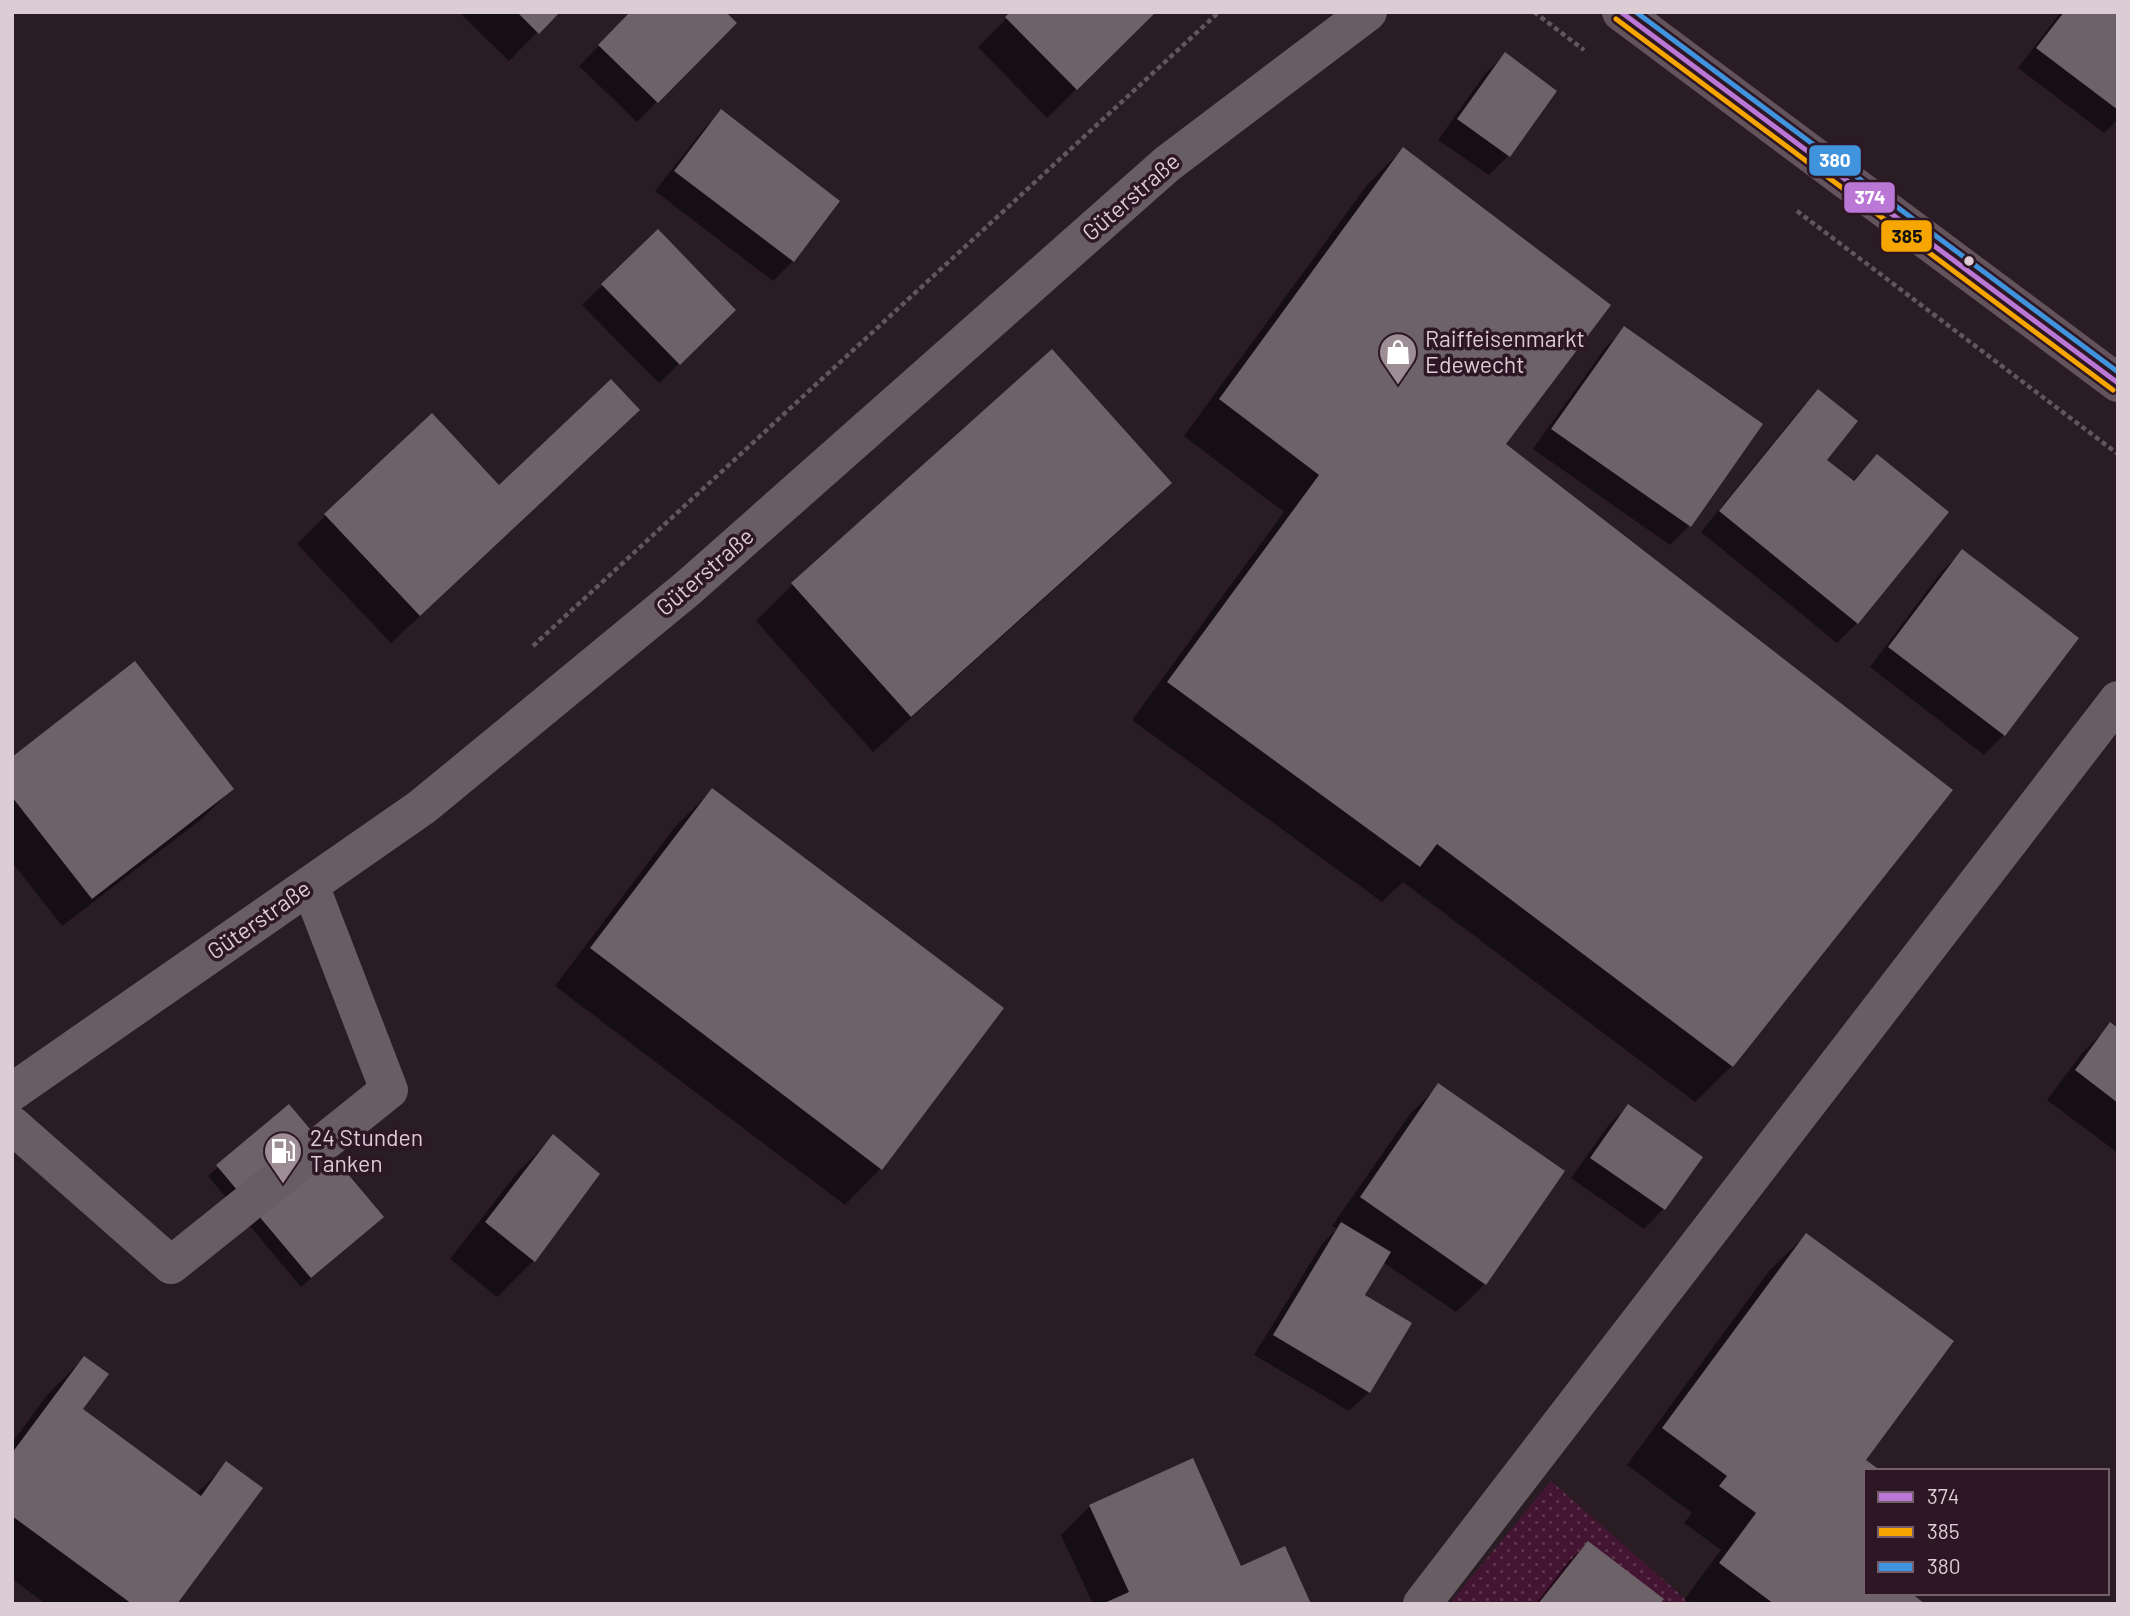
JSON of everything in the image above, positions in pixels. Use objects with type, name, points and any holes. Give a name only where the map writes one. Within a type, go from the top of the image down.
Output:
[{"type":"main road","points":[[1621,12],[2118,383]]},
{"type":"street","name":"Güterstraße","points":[[12,1092],[422,807],[667,606],[1167,164],[1368,12]]},
{"type":"street","points":[[1422,1604],[2118,700]]},
{"type":"street","points":[[12,1125],[171,1265],[389,1090],[310,884]]},
{"type":"path","points":[[530,648],[1219,12]]},
{"type":"path","points":[[1534,12],[1590,54]]},
{"type":"path","points":[[1788,204],[2118,454]]},
{"type":"shaded area","points":[[1551,1481],[1691,1604],[1449,1604]]},
{"type":"building","points":[[517,12],[560,12],[539,34]]},
{"type":"building","points":[[630,12],[726,12],[737,23],[658,103],[598,45]]},
{"type":"building","points":[[1010,12],[1156,12],[1077,90],[1005,17]]},
{"type":"building","points":[[2064,12],[2118,12],[2118,110],[2036,48]]},
{"type":"building","points":[[1505,52],[1557,91],[1510,157],[1457,119]]},
{"type":"building","points":[[721,109],[840,201],[794,262],[674,171]]},
{"type":"building","points":[[1403,147],[1611,305],[1506,444],[1953,790],[1733,1067],[1437,844],[1420,867],[1167,682],[1319,475],[1219,399]]},
{"type":"building","points":[[658,229],[736,310],[680,365],[601,284]]},
{"type":"building","points":[[1624,326],[1763,424],[1691,527],[1551,429]]},
{"type":"building","points":[[1052,349],[1172,483],[911,717],[791,583]]},
{"type":"building","points":[[611,379],[640,410],[420,616],[324,514],[432,413],[499,485]]},
{"type":"building","points":[[1818,389],[1858,421],[1827,460],[1854,481],[1877,454],[1949,512],[1858,624],[1719,511]]},
{"type":"building","points":[[1962,549],[2079,638],[2005,736],[1888,647]]},
{"type":"building","points":[[135,661],[234,789],[92,899],[12,797],[12,757]]},
{"type":"building","points":[[712,788],[1004,1008],[882,1170],[590,948]]},
{"type":"building","points":[[2110,1022],[2118,1028],[2118,1103],[2075,1070]]},
{"type":"building","points":[[1438,1083],[1565,1171],[1486,1285],[1360,1197]]},
{"type":"building","points":[[289,1104],[384,1217],[311,1278],[216,1165]]},
{"type":"building","points":[[1628,1104],[1703,1157],[1665,1210],[1590,1158]]},
{"type":"building","points":[[553,1134],[600,1174],[535,1262],[485,1222]]},
{"type":"building","points":[[1341,1222],[1391,1252],[1365,1295],[1412,1323],[1370,1393],[1273,1335]]},
{"type":"building","points":[[1806,1233],[1954,1341],[1866,1460],[1878,1469],[1864,1469],[1864,1595],[1914,1595],[1925,1604],[1774,1604],[1719,1563],[1756,1513],[1719,1486],[1727,1476],[1662,1428]]},
{"type":"building","points":[[84,1356],[109,1374],[83,1409],[201,1496],[226,1461],[263,1488],[177,1604],[132,1604],[12,1516],[12,1453]]},
{"type":"building","points":[[1193,1458],[1241,1566],[1285,1546],[1311,1604],[1102,1604],[1129,1592],[1089,1505]]},
{"type":"building","points":[[1588,1541],[1664,1599],[1660,1604],[1538,1604]]},
{"type":"transit line","name":"374","points":[[1621,12],[2118,383]]},
{"type":"transit line","name":"380","points":[[1636,12],[2118,372]]},
{"type":"transit line","name":"385","points":[[1616,19],[2113,390]]},
{"type":"place","name":"Raiffeisenmarkt Edewecht","points":[[1398,386]]},
{"type":"place","name":"24 Stunden Tanken","points":[[283,1185]]}]
